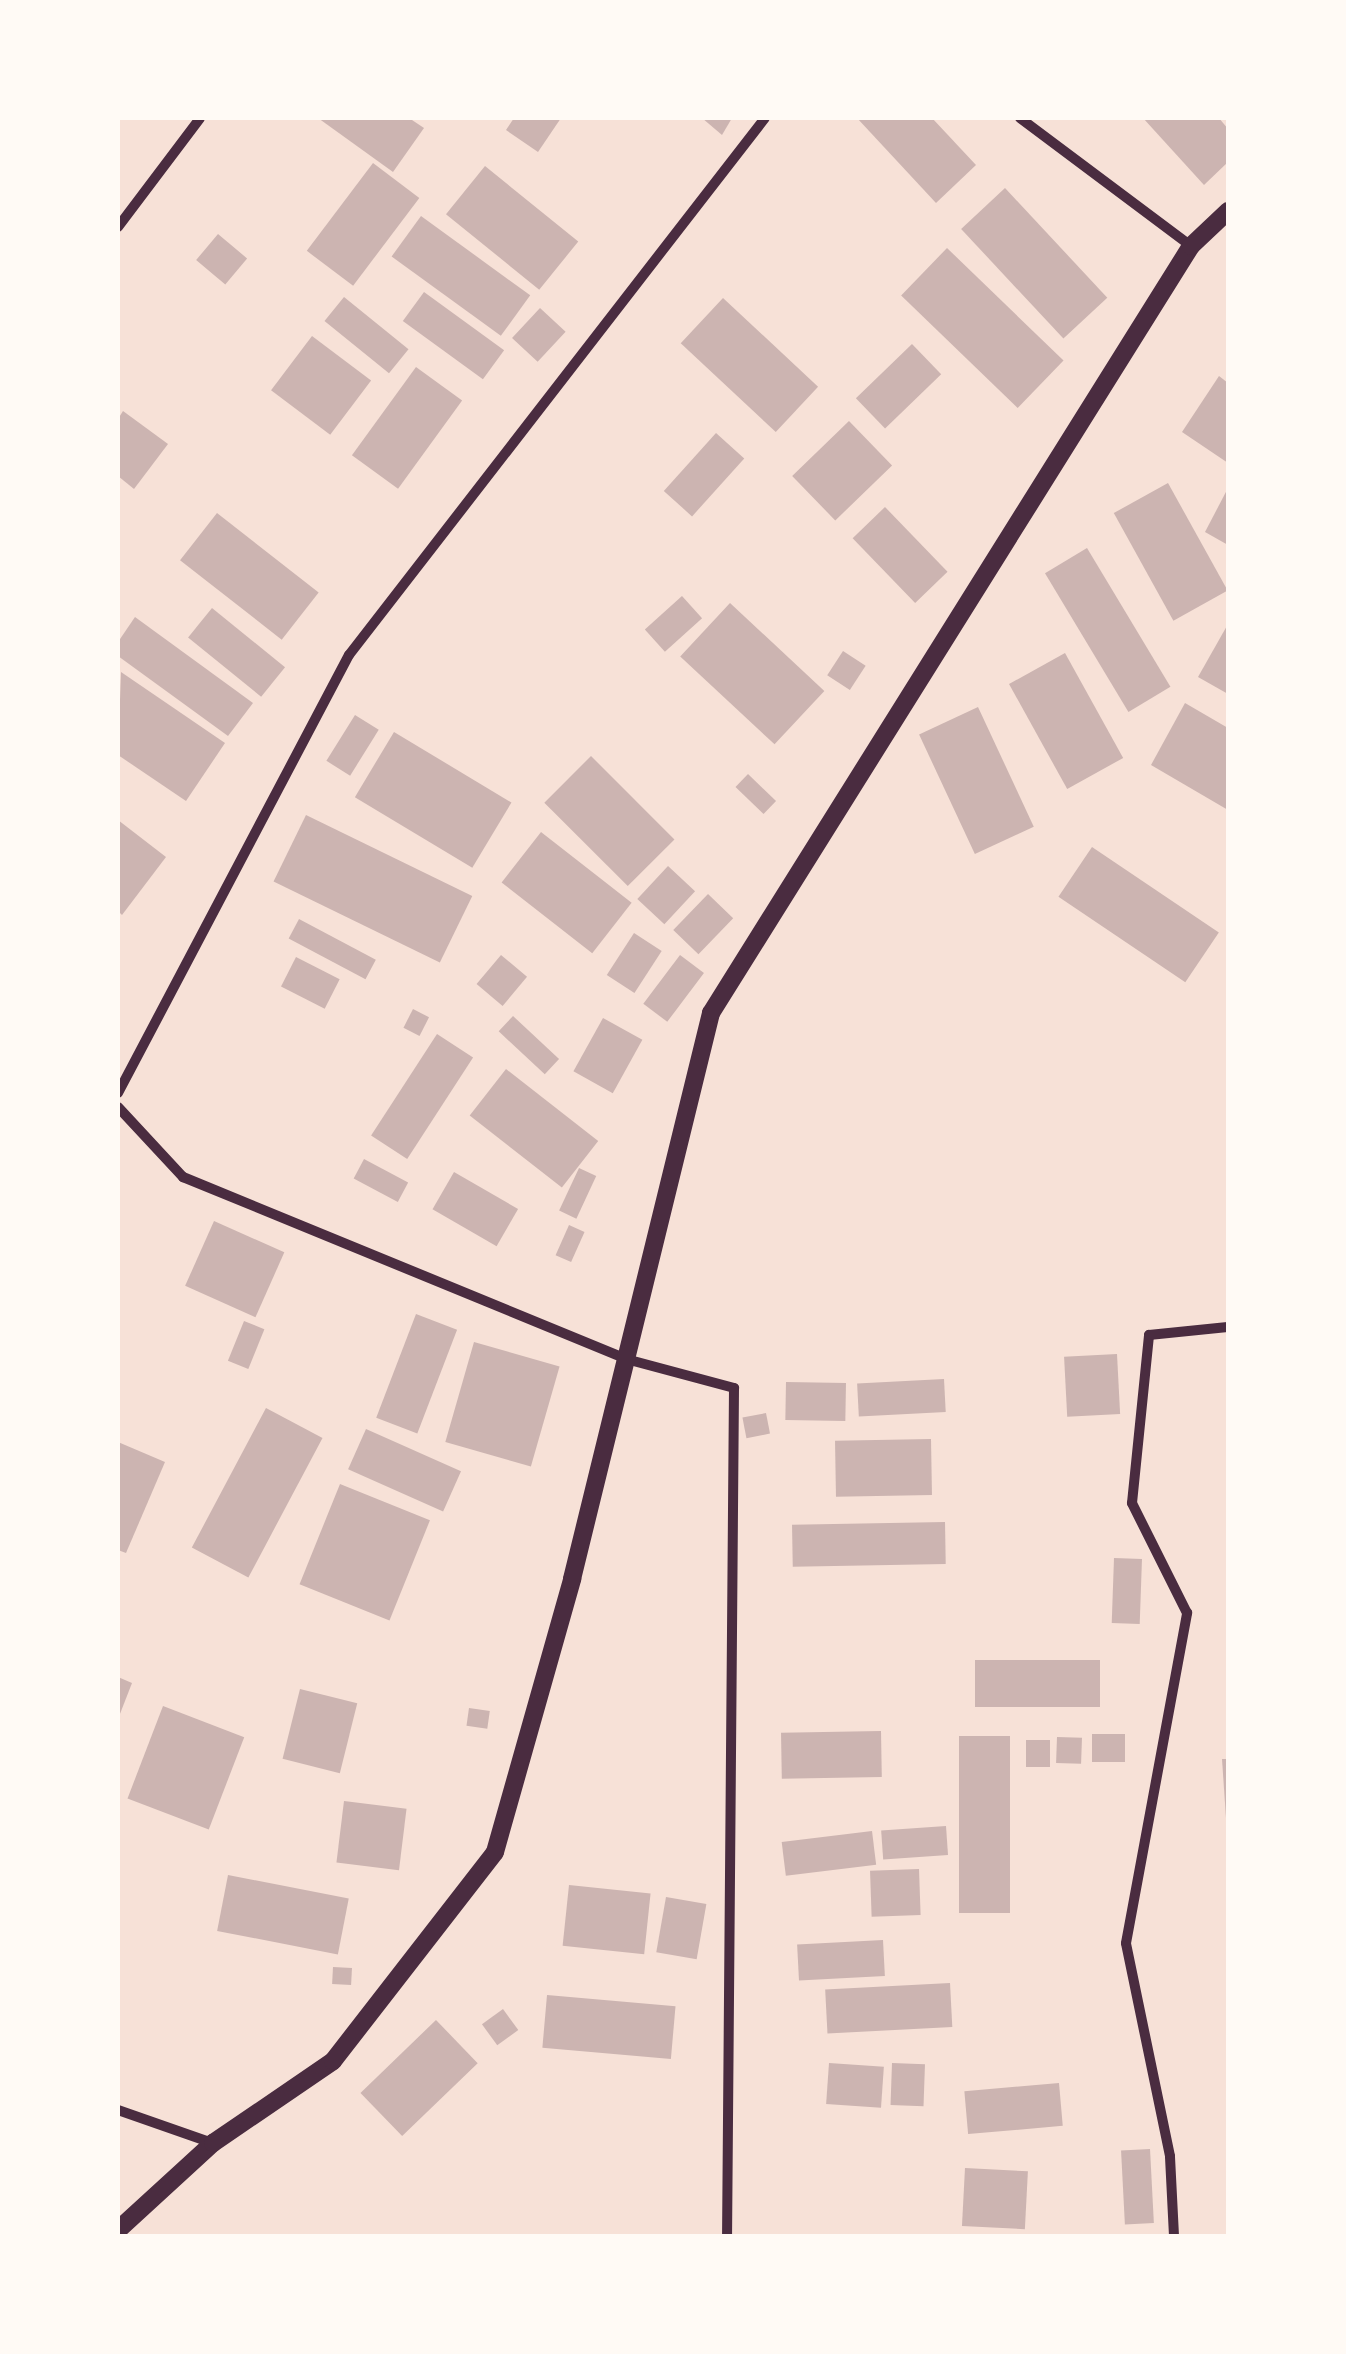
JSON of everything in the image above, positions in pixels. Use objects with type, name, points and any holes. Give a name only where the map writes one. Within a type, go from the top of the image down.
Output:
[{"type":"street","points":[[118,227],[200,118]]},
{"type":"street","points":[[118,1093],[348,655],[765,118]]},
{"type":"street","points":[[1020,118],[1191,246]]},
{"type":"street","points":[[118,2230],[213,2143],[333,2061],[495,1852],[626,1360],[711,1013],[1191,246],[1228,211]]},
{"type":"street","points":[[118,1107],[183,1177],[626,1360],[734,1388],[727,2236]]},
{"type":"street","points":[[1174,2236],[1170,2156],[1126,1942],[1187,1613],[1132,1503],[1149,1335],[1228,1327]]},
{"type":"street","points":[[118,2110],[213,2143]]},
{"type":"building","points":[[318,118],[409,118],[424,128],[393,172]]},
{"type":"building","points":[[514,118],[561,118],[538,152],[506,130]]},
{"type":"building","points":[[702,118],[732,118],[722,135]]},
{"type":"building","points":[[857,118],[932,118],[976,165],[936,203]]},
{"type":"building","points":[[1143,118],[1219,118],[1228,129],[1228,162],[1204,185]]},
{"type":"building","points":[[373,163],[419,198],[353,286],[307,251]]},
{"type":"building","points":[[485,166],[578,242],[539,290],[446,214]]},
{"type":"building","points":[[1005,188],[1107,298],[1063,339],[961,229]]},
{"type":"building","points":[[421,216],[530,295],[501,336],[392,256]]},
{"type":"building","points":[[218,234],[247,258],[225,284],[196,260]]},
{"type":"building","points":[[947,248],[1064,361],[1018,408],[901,295]]},
{"type":"building","points":[[424,292],[504,350],[483,379],[403,321]]},
{"type":"building","points":[[344,297],[409,349],[389,373],[324,321]]},
{"type":"building","points":[[723,298],[818,387],[776,432],[681,343]]},
{"type":"building","points":[[540,308],[566,332],[538,362],[512,338]]},
{"type":"building","points":[[312,336],[371,381],[330,435],[271,390]]},
{"type":"building","points":[[912,344],[941,374],[885,428],[856,398]]},
{"type":"building","points":[[416,367],[462,401],[398,489],[352,455]]},
{"type":"building","points":[[1219,376],[1228,383],[1228,463],[1182,432]]},
{"type":"building","points":[[123,411],[168,444],[134,489],[118,476],[118,419]]},
{"type":"building","points":[[849,421],[892,466],[835,520],[792,476]]},
{"type":"building","points":[[716,433],[744,458],[692,516],[664,491]]},
{"type":"building","points":[[1168,483],[1228,591],[1173,621],[1114,513]]},
{"type":"building","points":[[1228,488],[1228,545],[1205,532]]},
{"type":"building","points":[[885,507],[948,572],[915,603],[853,538]]},
{"type":"building","points":[[217,513],[319,592],[282,640],[180,560]]},
{"type":"building","points":[[1087,548],[1170,687],[1128,712],[1045,573]]},
{"type":"building","points":[[682,596],[702,618],[665,652],[645,629]]},
{"type":"building","points":[[730,603],[824,691],[775,744],[680,656]]},
{"type":"building","points":[[212,608],[285,667],[261,697],[188,638]]},
{"type":"building","points":[[135,617],[253,703],[228,736],[118,656],[118,642]]},
{"type":"building","points":[[1228,624],[1228,694],[1198,677]]},
{"type":"building","points":[[843,651],[866,666],[850,690],[827,675]]},
{"type":"building","points":[[1065,653],[1123,758],[1067,789],[1009,684]]},
{"type":"building","points":[[121,672],[225,743],[186,801],[118,755]]},
{"type":"building","points":[[1185,703],[1228,728],[1228,810],[1151,765]]},
{"type":"building","points":[[978,707],[1034,827],[975,854],[919,734]]},
{"type":"building","points":[[355,715],[379,730],[350,776],[326,761]]},
{"type":"building","points":[[394,732],[511,803],[472,868],[355,797]]},
{"type":"building","points":[[591,756],[674,839],[628,886],[544,803]]},
{"type":"building","points":[[748,774],[776,801],[764,814],[735,787]]},
{"type":"building","points":[[306,815],[472,896],[440,963],[274,882]]},
{"type":"building","points":[[118,820],[166,857],[122,915],[118,911]]},
{"type":"building","points":[[541,832],[632,903],[592,953],[502,882]]},
{"type":"building","points":[[1092,847],[1219,933],[1185,982],[1058,897]]},
{"type":"building","points":[[668,866],[695,891],[664,924],[637,899]]},
{"type":"building","points":[[708,894],[733,918],[698,954],[673,930]]},
{"type":"building","points":[[299,919],[376,960],[365,979],[289,938]]},
{"type":"building","points":[[634,933],[662,951],[634,993],[607,975]]},
{"type":"building","points":[[501,955],[527,977],[503,1006],[477,984]]},
{"type":"building","points":[[680,955],[704,973],[667,1022],[643,1004]]},
{"type":"building","points":[[296,957],[340,979],[325,1009],[281,986]]},
{"type":"building","points":[[413,1009],[429,1017],[420,1036],[403,1028]]},
{"type":"building","points":[[513,1016],[559,1059],[545,1074],[499,1031]]},
{"type":"building","points":[[603,1018],[642,1040],[613,1093],[573,1071]]},
{"type":"building","points":[[437,1034],[473,1057],[407,1159],[371,1135]]},
{"type":"building","points":[[506,1069],[598,1141],[562,1188],[470,1115]]},
{"type":"building","points":[[364,1159],[408,1182],[398,1202],[354,1178]]},
{"type":"building","points":[[579,1168],[596,1176],[576,1219],[559,1211]]},
{"type":"building","points":[[454,1172],[518,1209],[497,1246],[432,1209]]},
{"type":"building","points":[[214,1221],[284,1252],[255,1317],[185,1286]]},
{"type":"building","points":[[569,1225],[585,1232],[571,1262],[556,1255]]},
{"type":"building","points":[[416,1314],[457,1330],[417,1433],[376,1418]]},
{"type":"building","points":[[244,1321],[264,1329],[248,1369],[228,1361]]},
{"type":"building","points":[[474,1342],[560,1367],[531,1467],[445,1442]]},
{"type":"building","points":[[1117,1354],[1120,1414],[1067,1417],[1064,1357]]},
{"type":"building","points":[[944,1379],[946,1412],[859,1417],[857,1384]]},
{"type":"building","points":[[786,1382],[846,1383],[845,1421],[785,1420]]},
{"type":"building","points":[[266,1408],[323,1438],[248,1578],[192,1548]]},
{"type":"building","points":[[766,1413],[770,1434],[746,1438],[742,1418]]},
{"type":"building","points":[[366,1429],[461,1471],[443,1511],[348,1469]]},
{"type":"building","points":[[931,1439],[932,1495],[836,1497],[835,1441]]},
{"type":"building","points":[[118,1442],[165,1462],[126,1553],[118,1550]]},
{"type":"building","points":[[340,1484],[430,1520],[389,1620],[300,1584]]},
{"type":"building","points":[[945,1522],[946,1564],[793,1567],[792,1525]]},
{"type":"building","points":[[1114,1558],[1142,1559],[1140,1624],[1112,1623]]},
{"type":"building","points":[[975,1660],[1100,1660],[1100,1707],[975,1707]]},
{"type":"building","points":[[118,1677],[132,1683],[118,1719]]},
{"type":"building","points":[[300,1689],[357,1703],[340,1773],[283,1759]]},
{"type":"building","points":[[163,1706],[244,1737],[209,1830],[128,1798]]},
{"type":"building","points":[[469,1708],[490,1711],[487,1729],[466,1726]]},
{"type":"building","points":[[881,1731],[882,1777],[782,1779],[781,1733]]},
{"type":"building","points":[[1092,1734],[1125,1734],[1125,1762],[1092,1762]]},
{"type":"building","points":[[959,1736],[1010,1736],[1010,1913],[959,1913]]},
{"type":"building","points":[[1057,1737],[1082,1738],[1081,1764],[1056,1763]]},
{"type":"building","points":[[1026,1740],[1050,1740],[1050,1767],[1026,1767]]},
{"type":"building","points":[[1222,1759],[1228,1759],[1228,1818],[1226,1818]]},
{"type":"building","points":[[344,1801],[407,1809],[399,1870],[336,1863]]},
{"type":"building","points":[[946,1826],[948,1855],[883,1859],[881,1831]]},
{"type":"building","points":[[872,1831],[876,1865],[786,1876],[782,1842]]},
{"type":"building","points":[[919,1869],[921,1915],[872,1917],[870,1871]]},
{"type":"building","points":[[228,1875],[349,1898],[338,1954],[217,1931]]},
{"type":"building","points":[[569,1885],[651,1894],[644,1954],[563,1946]]},
{"type":"building","points":[[666,1897],[706,1904],[697,1959],[656,1952]]},
{"type":"building","points":[[883,1940],[885,1976],[799,1980],[797,1945]]},
{"type":"building","points":[[333,1967],[352,1968],[351,1985],[332,1984]]},
{"type":"building","points":[[950,1983],[952,2027],[827,2033],[825,1990]]},
{"type":"building","points":[[547,1995],[676,2006],[671,2059],[542,2048]]},
{"type":"building","points":[[503,2009],[518,2030],[497,2045],[482,2024]]},
{"type":"building","points":[[436,2020],[478,2063],[402,2136],[360,2093]]},
{"type":"building","points":[[829,2063],[884,2067],[881,2108],[826,2104]]},
{"type":"building","points":[[892,2063],[925,2064],[924,2106],[891,2105]]},
{"type":"building","points":[[1059,2083],[1063,2126],[968,2134],[964,2091]]},
{"type":"building","points":[[1150,2149],[1154,2223],[1125,2224],[1121,2151]]},
{"type":"building","points":[[965,2168],[1028,2171],[1025,2229],[962,2226]]}]
